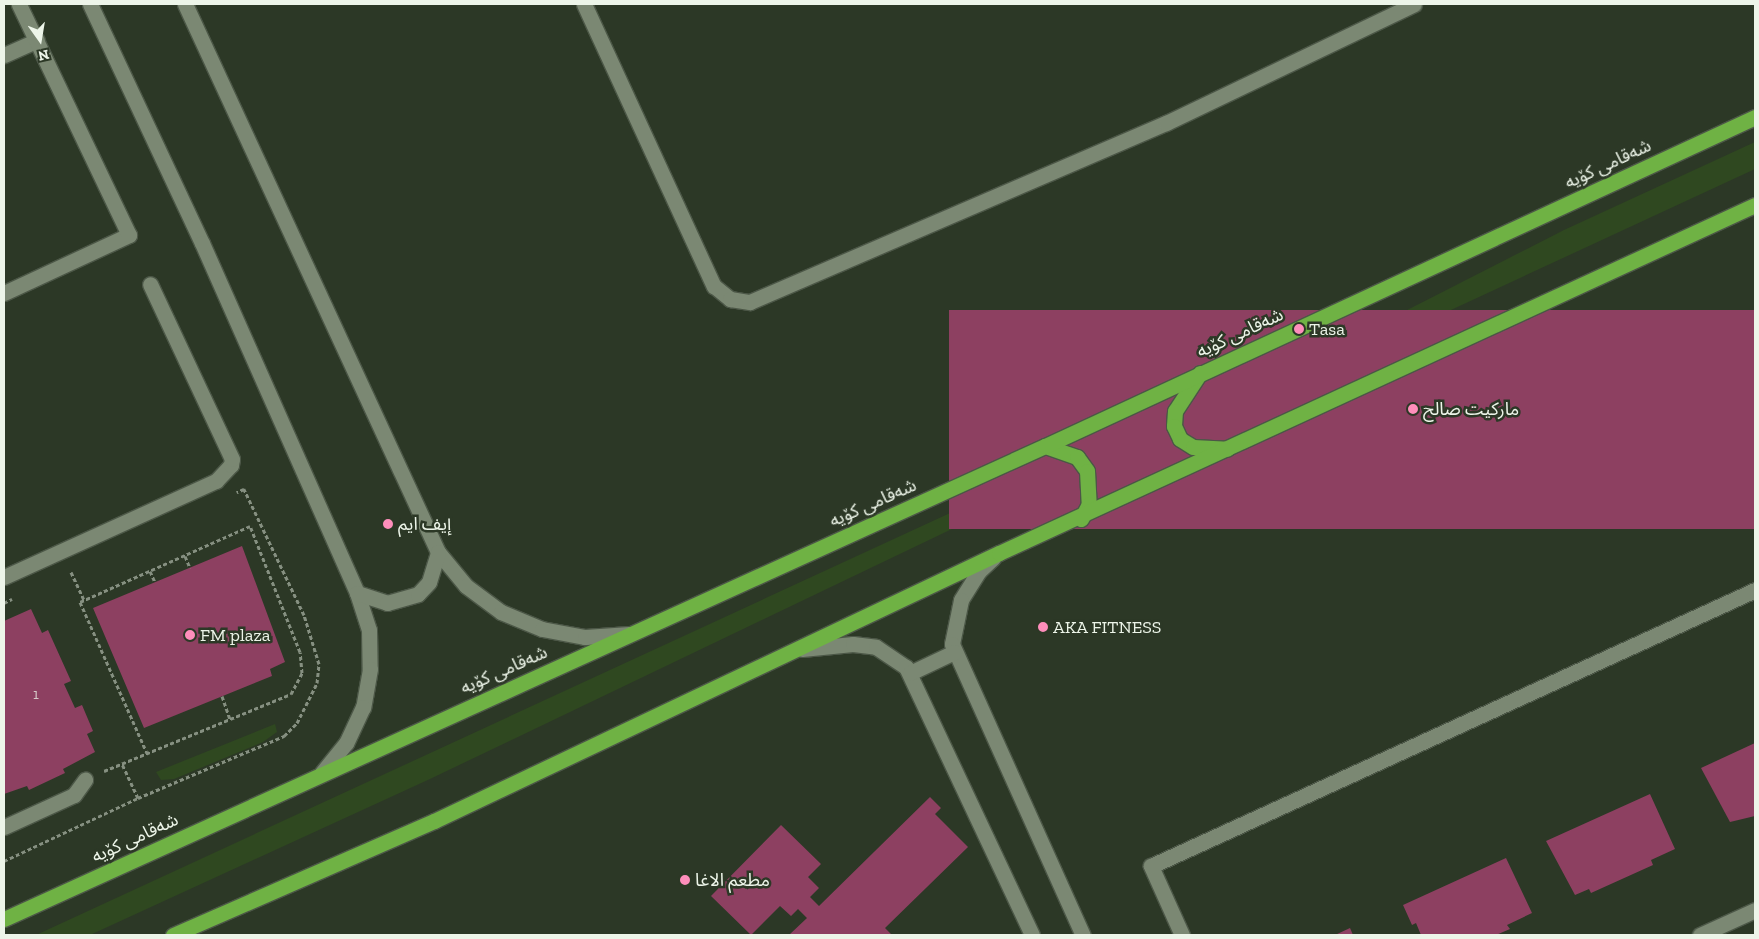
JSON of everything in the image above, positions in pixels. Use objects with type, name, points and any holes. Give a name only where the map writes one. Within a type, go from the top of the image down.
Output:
[{"type":"highway","name":"شەقامی کۆیە","points":[[4,919],[1045,446],[1200,372],[1755,117]]},
{"type":"highway","points":[[173,935],[434,821],[999,553],[1080,519],[1233,449],[1755,205]]},
{"type":"highway","points":[[1200,372],[1175,411],[1174,426],[1180,439],[1193,447],[1233,449]]},
{"type":"highway","points":[[1045,446],[1077,457],[1088,471],[1089,504],[1080,519]]},
{"type":"street","points":[[4,293],[128,234],[19,4]]},
{"type":"street","points":[[90,4],[202,242],[357,593],[368,630],[370,669],[363,707],[346,743],[322,773]]},
{"type":"street","points":[[185,4],[438,552],[466,586],[501,612],[542,630],[585,637],[628,634]]},
{"type":"street","points":[[584,4],[714,286],[730,299],[750,302],[1166,123],[1414,4]]},
{"type":"street","points":[[4,55],[37,40]]},
{"type":"street","points":[[4,577],[216,481],[231,465],[232,459],[150,284]]},
{"type":"street","points":[[357,593],[388,603],[410,597],[429,582],[438,552]]},
{"type":"street","points":[[999,553],[979,571],[961,600],[952,625],[954,652],[1083,935]]},
{"type":"street","points":[[1182,935],[1151,866],[1755,590]]},
{"type":"street","points":[[791,651],[853,644],[876,647],[910,673],[1032,935]]},
{"type":"street","points":[[910,673],[954,652]]},
{"type":"street","points":[[4,827],[74,796],[85,780]]},
{"type":"street","points":[[1700,935],[1755,910]]},
{"type":"path","points":[[4,860],[138,798],[284,736],[297,723],[317,683],[319,664],[304,615],[244,489],[228,496]]},
{"type":"path","points":[[138,798],[122,763],[147,753],[291,694],[302,673],[300,652],[250,526],[80,602],[147,753]]},
{"type":"path","points":[[186,556],[190,568]]},
{"type":"path","points":[[150,571],[155,582]]},
{"type":"path","points":[[71,572],[84,600]]},
{"type":"path","points":[[222,696],[230,719]]},
{"type":"green space","points":[[1755,142],[1755,169],[1220,417],[1215,408],[1564,230]]},
{"type":"green space","points":[[1065,460],[1071,472],[430,779],[90,935],[36,935]]},
{"type":"green space","points":[[275,724],[277,732],[263,742],[174,779],[161,780],[156,772]]},
{"type":"building","points":[[949,310],[1755,310],[1755,529],[949,529]]},
{"type":"building","name":"FM plaza","points":[[242,546],[285,662],[270,669],[272,676],[144,728],[93,608]]},
{"type":"building","points":[[31,609],[42,633],[48,630],[71,681],[64,684],[75,708],[82,705],[93,731],[87,734],[95,752],[63,769],[65,773],[29,790],[27,786],[4,794],[4,621]]},
{"type":"building","points":[[1755,743],[1755,816],[1730,822],[1701,768]]},
{"type":"building","points":[[1650,794],[1675,849],[1651,860],[1653,865],[1591,893],[1589,889],[1575,895],[1546,841]]},
{"type":"building","points":[[930,797],[941,808],[935,814],[968,847],[885,928],[892,935],[789,935],[807,918],[798,909],[791,916],[780,906],[751,935],[711,896],[781,825],[821,864],[808,877],[819,888],[810,897],[819,906]]},
{"type":"building","points":[[1506,858],[1532,913],[1507,925],[1510,929],[1496,935],[1421,935],[1416,923],[1412,925],[1403,905]]},
{"type":"building","points":[[1350,928],[1353,935],[1335,935]]},
{"type":"place","name":"Tasa","points":[[1299,329]]},
{"type":"place","name":"ماركيت صالح","points":[[1413,409]]},
{"type":"place","name":"إيف ايم","points":[[388,524]]},
{"type":"place","name":"AKA FITNESS","points":[[1043,627]]},
{"type":"place","name":"FM plaza","points":[[190,635]]},
{"type":"place","name":"مطعم الاغا","points":[[685,880]]}]
